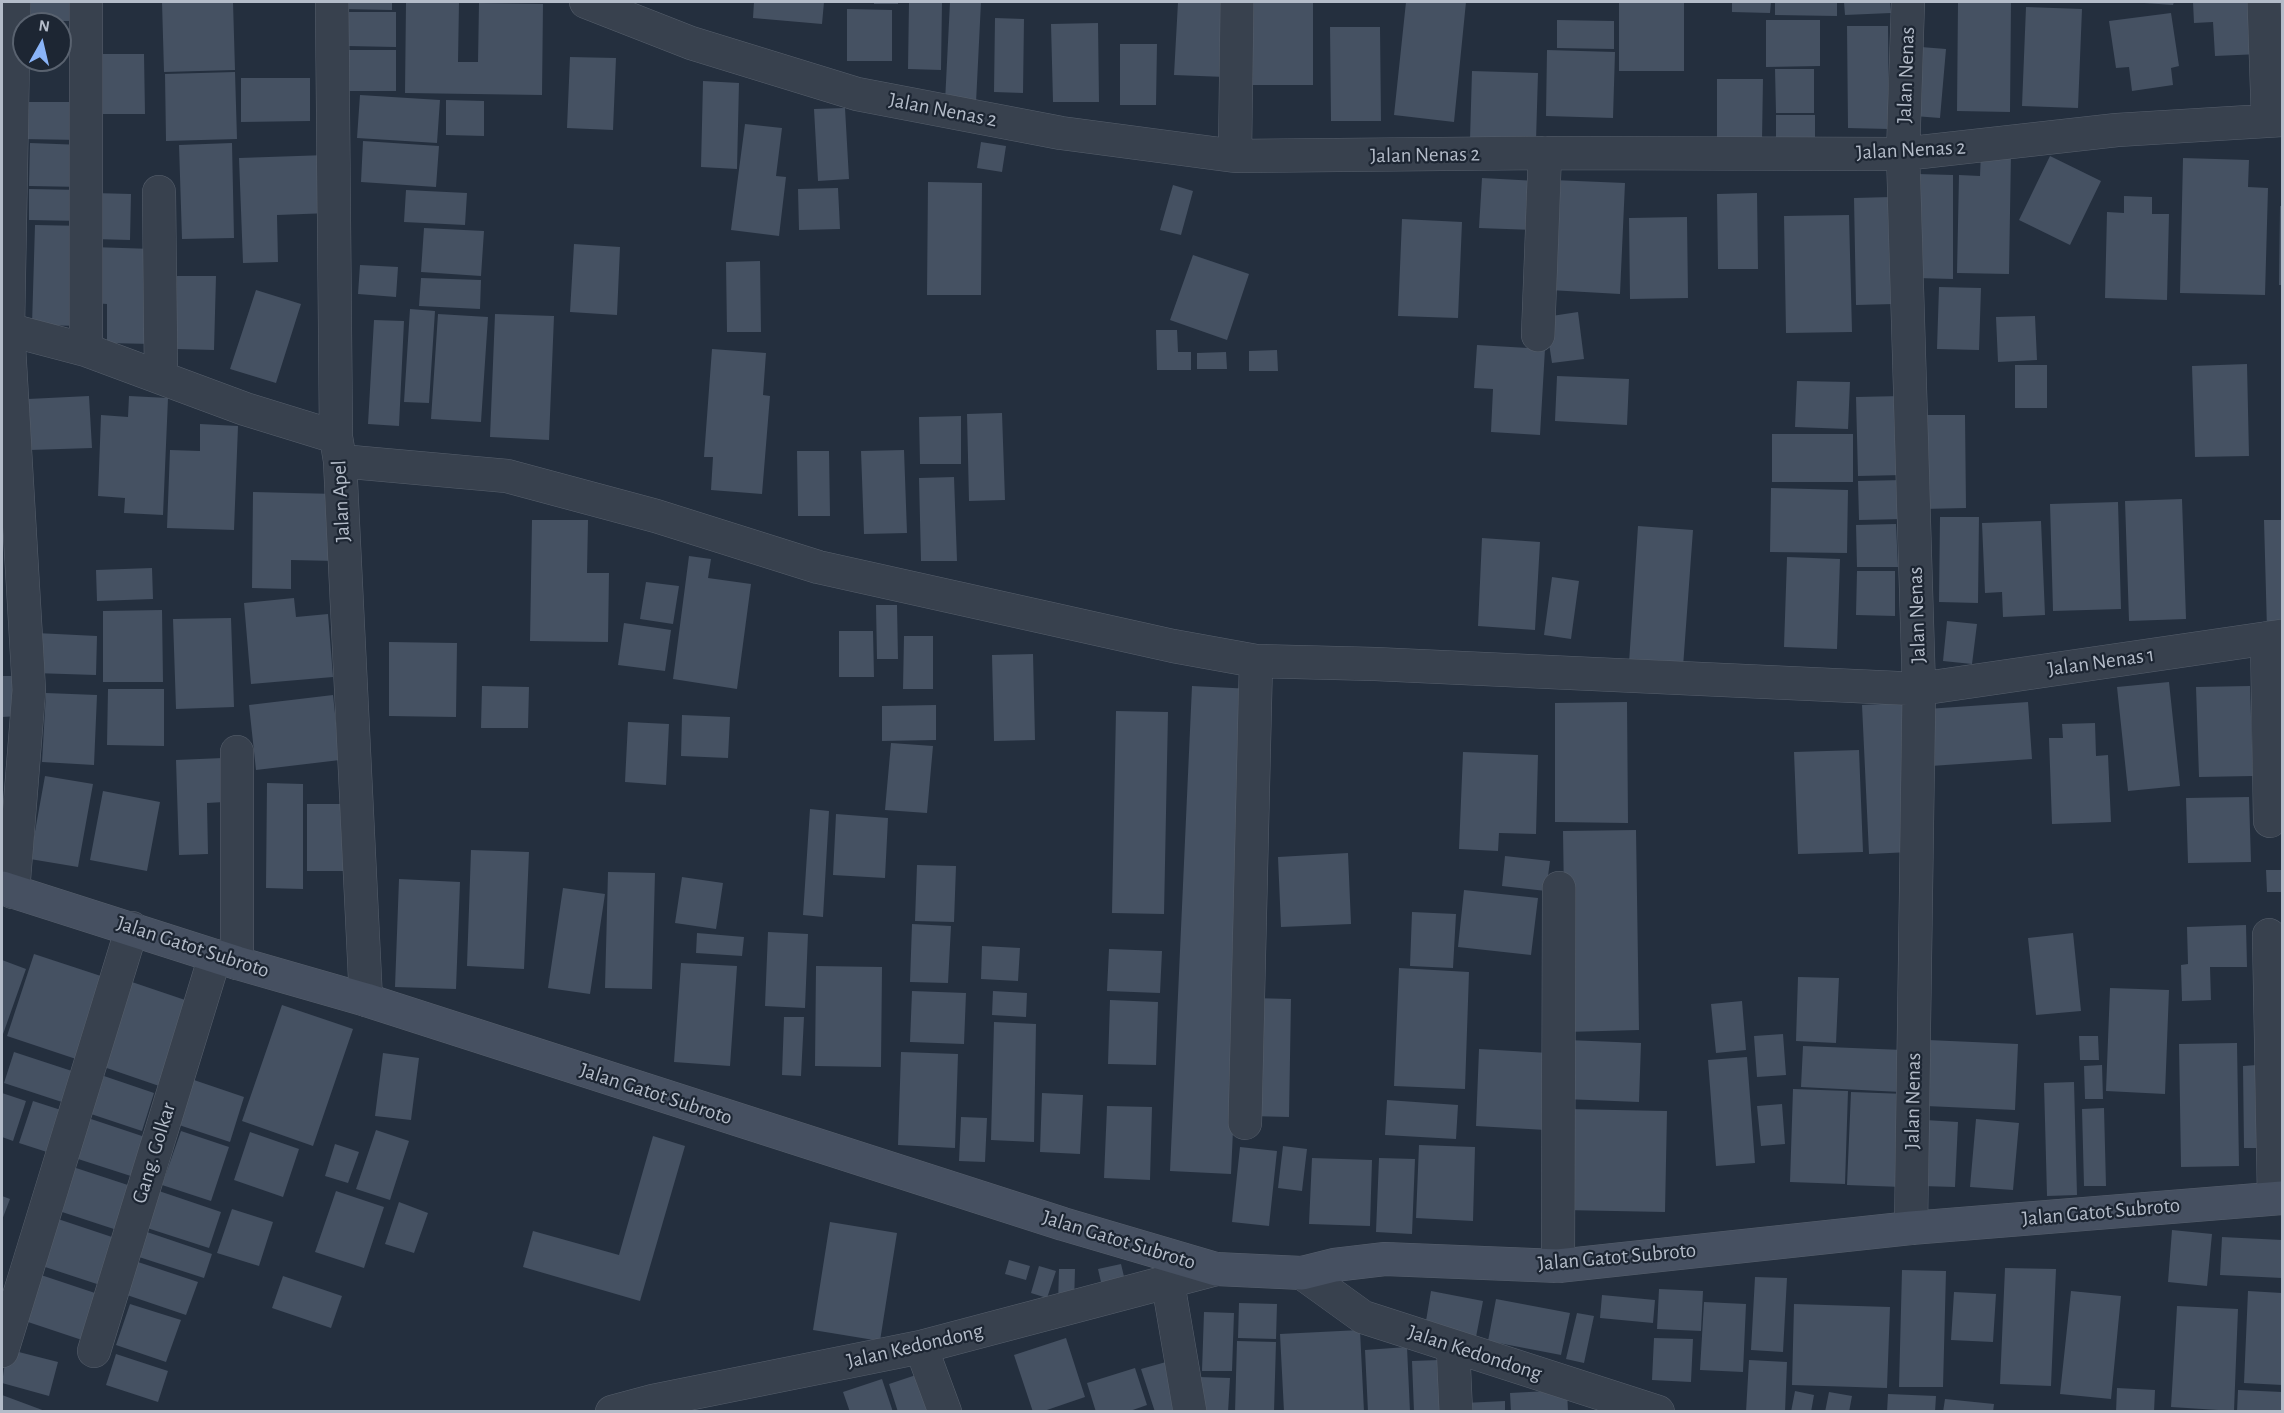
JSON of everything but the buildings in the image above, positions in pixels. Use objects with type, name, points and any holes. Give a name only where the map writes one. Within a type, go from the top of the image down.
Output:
[{"type":"main road","name":"Jalan Gatot Subroto","points":[[7,890],[226,959],[366,1000],[1052,1221],[1216,1269],[1302,1273],[1334,1265],[1385,1259],[1558,1266],[1911,1228],[2278,1198]]},
{"type":"street","points":[[7,890],[29,690],[5,328],[14,2]]},
{"type":"street","points":[[86,2],[86,350]]},
{"type":"street","name":"Jalan Apel","points":[[332,2],[338,449],[366,1000]]},
{"type":"street","name":"Jalan Nenas 2","points":[[586,2],[691,43],[857,94],[1061,133],[1235,156],[1545,153],[1904,154],[2117,130],[2275,120]]},
{"type":"street","points":[[1235,156],[1237,2]]},
{"type":"street","name":"Jalan Nenas","points":[[1908,2],[1904,154],[1919,689],[1911,1228]]},
{"type":"street","points":[[2264,2],[2275,120]]},
{"type":"street","points":[[1538,335],[1545,153]]},
{"type":"street","points":[[159,192],[161,376]]},
{"type":"street","name":"Jalan Nenas 1","points":[[5,328],[86,350],[161,376],[338,449],[507,476],[656,516],[818,567],[1162,643],[1256,661],[1919,689],[2275,637]]},
{"type":"street","points":[[2270,821],[2275,637]]},
{"type":"street","points":[[1245,1123],[1256,661]]},
{"type":"street","name":"Gang. Golkar","points":[[94,1351],[226,959],[237,752]]},
{"type":"street","points":[[1558,1266],[1559,888]]},
{"type":"street","points":[[4,1332],[132,928]]},
{"type":"street","points":[[2269,935],[2278,1198]]},
{"type":"street","name":"Jalan Kedondong","points":[[612,1412],[653,1401],[921,1347],[1216,1269]]},
{"type":"street","name":"Jalan Kedondong","points":[[1302,1273],[1363,1317],[1453,1346],[1615,1405],[1659,1412]]},
{"type":"street","points":[[1168,1283],[1190,1412]]},
{"type":"street","points":[[1453,1346],[1456,1412]]},
{"type":"street","points":[[921,1347],[945,1412]]}]
